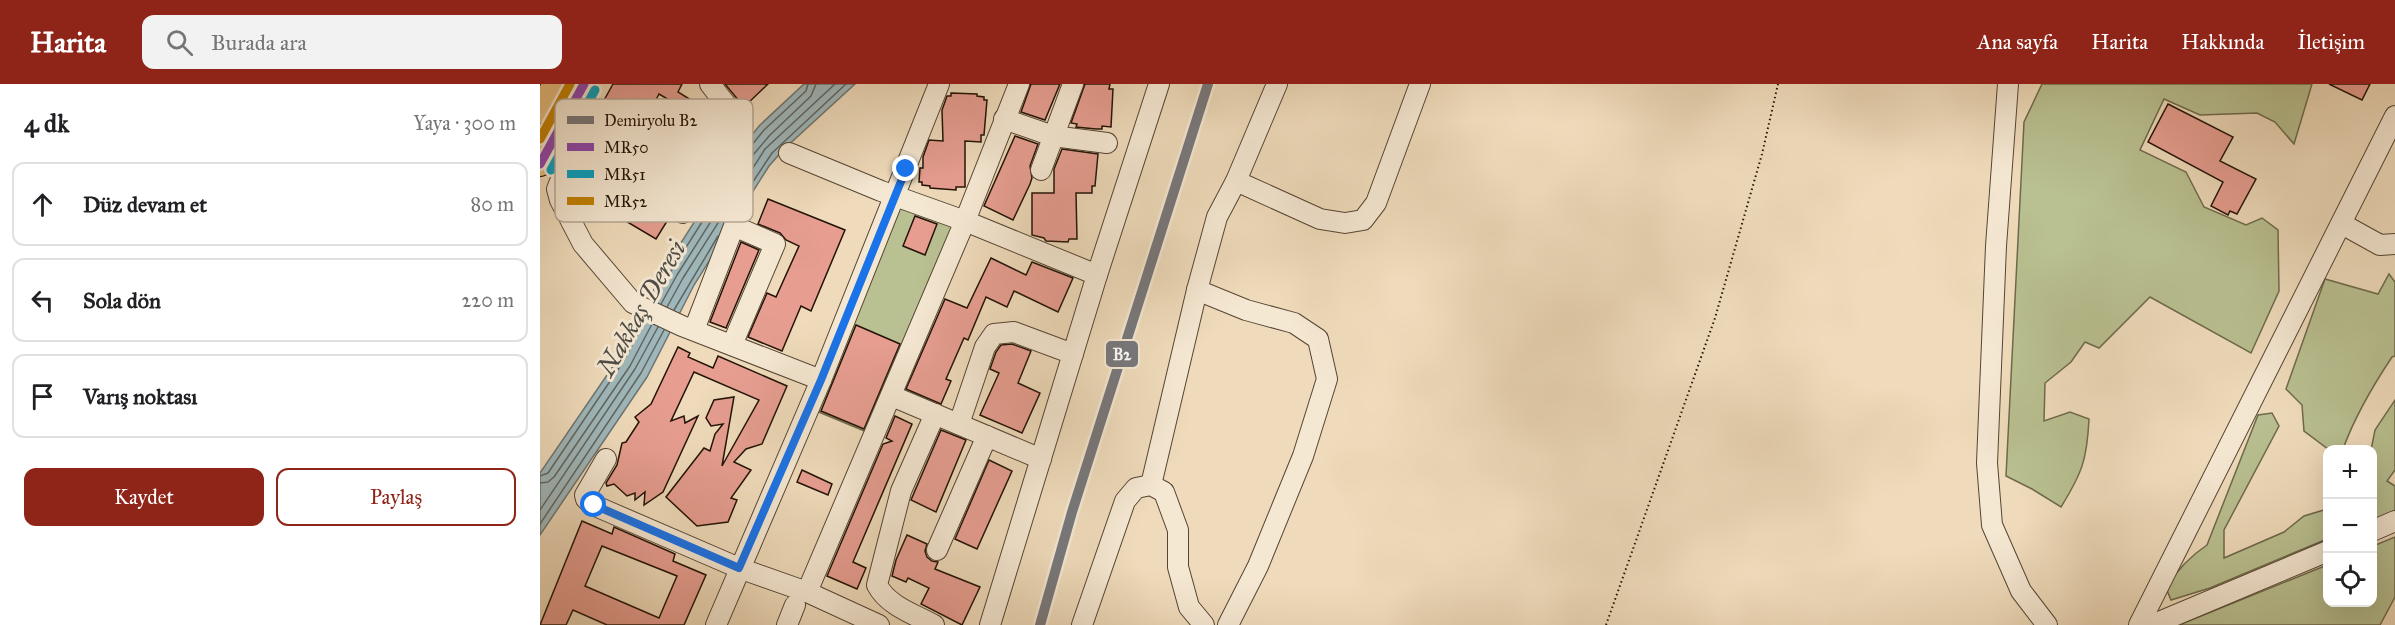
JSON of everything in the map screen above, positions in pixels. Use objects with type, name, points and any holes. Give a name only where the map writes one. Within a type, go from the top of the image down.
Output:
[{"type":"main road","points":[[541,107],[555,84]]},
{"type":"main road","points":[[576,99],[584,84]]},
{"type":"main road","points":[[540,164],[555,137]]},
{"type":"street","points":[[710,84],[722,99]]},
{"type":"street","points":[[716,625],[821,380],[939,84]]},
{"type":"street","points":[[787,625],[801,599],[892,396],[1019,84]]},
{"type":"street","points":[[1041,170],[1073,84]]},
{"type":"street","points":[[990,625],[1097,276],[1159,84]]},
{"type":"street","points":[[1151,485],[1197,290],[1217,217],[1236,181],[1277,84]]},
{"type":"street","points":[[1236,181],[1320,219],[1345,223],[1363,220],[1376,204],[1420,84]]},
{"type":"street","points":[[2008,84],[1996,246],[1987,463],[1992,525],[2021,591],[2047,625]]},
{"type":"street","points":[[2139,625],[2342,224],[2386,159],[2395,116]]},
{"type":"street","points":[[1004,119],[1053,136],[1107,143]]},
{"type":"street","points":[[789,153],[965,221],[1097,276]]},
{"type":"street","points":[[572,222],[583,244],[633,303],[688,328],[821,380]]},
{"type":"street","points":[[2342,224],[2380,245],[2395,244]]},
{"type":"street","points":[[688,328],[734,226],[775,244],[732,345]]},
{"type":"street","points":[[1197,290],[1246,310],[1294,323],[1318,339],[1327,379],[1303,456],[1258,566],[1227,625]]},
{"type":"street","points":[[959,424],[985,347],[994,334],[1014,332],[1073,354]]},
{"type":"street","points":[[892,396],[1041,459]]},
{"type":"street","points":[[934,625],[890,602],[882,595],[877,585],[901,491],[935,414]]},
{"type":"street","points":[[937,550],[987,436]]},
{"type":"street","points":[[606,459],[585,495],[586,499],[594,505],[739,568],[801,599],[851,619],[879,625]]},
{"type":"street","points":[[1082,625],[1125,501],[1136,488],[1151,485],[1164,492],[1178,531],[1178,567],[1189,607],[1204,625]]},
{"type":"street","points":[[2377,529],[2395,521]]},
{"type":"street","points":[[2152,625],[2326,553]]},
{"type":"path","points":[[1606,625],[1715,318],[1762,154],[1778,84]]},
{"type":"green space","points":[[2042,84],[2312,84],[2294,144],[2275,122],[2257,113],[2200,115],[2164,99],[2140,150],[2186,172],[2204,207],[2246,225],[2262,218],[2278,230],[2279,291],[2251,353],[2150,297],[2099,348],[2085,342],[2071,362],[2045,383],[2044,421],[2070,412],[2089,419],[2087,445],[2082,466],[2061,507],[2006,476],[2024,122]]},
{"type":"green space","points":[[901,200],[962,229],[874,435],[814,410]]},
{"type":"green space","points":[[2389,274],[2395,282],[2395,356],[2392,357],[2378,379],[2345,445],[2323,445],[2304,431],[2302,405],[2286,389],[2325,279],[2378,294]]},
{"type":"green space","points":[[2395,400],[2395,470],[2387,481],[2395,486],[2395,511],[2377,518],[2377,445],[2372,445],[2375,430]]},
{"type":"green space","points":[[2272,413],[2279,426],[2224,530],[2224,558],[2284,532],[2304,516],[2323,510],[2323,541],[2210,588],[2171,600],[2166,588],[2184,564],[2207,545],[2258,415]]},
{"type":"green space","points":[[2395,537],[2395,597],[2380,625],[2179,625],[2323,567],[2323,607],[2377,607],[2377,544]]},
{"type":"water","points":[[804,84],[855,84],[784,149],[769,166],[753,191],[753,134]]},
{"type":"water","points":[[694,222],[734,222],[694,285],[647,377],[540,535],[540,473],[618,359],[665,268]]},
{"type":"building","points":[[613,84],[682,84],[678,92],[689,99],[667,99],[659,94],[656,99],[605,99]]},
{"type":"building","points":[[725,84],[768,84],[752,99],[737,99]]},
{"type":"building","points":[[1031,84],[1060,84],[1045,120],[1021,112]]},
{"type":"building","points":[[1085,84],[1110,84],[1109,89],[1113,89],[1111,127],[1102,126],[1102,129],[1096,129],[1076,127],[1077,124],[1071,123]]},
{"type":"building","points":[[2329,84],[2370,84],[2362,100]]},
{"type":"building","points":[[951,93],[977,94],[987,100],[984,135],[981,135],[981,142],[965,141],[965,187],[956,187],[956,190],[930,188],[919,182],[920,168],[923,168],[923,157],[929,140],[943,141],[942,110],[947,96],[951,96]]},
{"type":"building","points":[[2168,104],[2233,137],[2220,161],[2256,179],[2237,214],[2230,211],[2228,215],[2211,206],[2223,182],[2148,142]]},
{"type":"building","points":[[1015,136],[1038,144],[1030,166],[1032,178],[1013,220],[984,206]]},
{"type":"building","points":[[1062,149],[1098,154],[1095,186],[1092,186],[1092,193],[1076,193],[1077,239],[1069,239],[1068,242],[1046,241],[1044,238],[1032,235],[1032,193],[1054,193],[1054,169]]},
{"type":"building","points":[[768,199],[845,230],[811,311],[801,306],[782,351],[748,337],[767,293],[776,297],[799,246],[786,240],[780,233],[758,224]]},
{"type":"building","points":[[915,216],[937,224],[925,255],[903,246]]},
{"type":"building","points":[[627,222],[667,222],[656,239]]},
{"type":"building","points":[[741,242],[759,250],[726,328],[710,322]]},
{"type":"building","points":[[991,258],[1026,275],[1032,262],[1073,278],[1058,312],[1014,291],[1007,307],[986,297],[968,340],[964,338],[946,379],[951,381],[941,404],[906,389],[945,299],[967,308]]},
{"type":"building","points":[[856,325],[900,344],[864,429],[821,411]]},
{"type":"building","points":[[1012,344],[1031,351],[1018,383],[1040,393],[1022,433],[980,415],[999,373],[990,369],[996,352],[1001,345]]},
{"type":"building","points":[[678,347],[690,353],[688,357],[713,368],[718,356],[787,386],[762,444],[746,449],[734,462],[751,470],[731,498],[737,500],[728,522],[697,526],[666,497],[704,448],[710,451],[715,434],[723,424],[711,426],[706,418],[714,400],[734,397],[722,466],[759,400],[694,372],[671,421],[684,416],[685,423],[698,416],[663,492],[644,505],[645,492],[635,500],[635,493],[627,496],[614,484],[607,486],[606,483],[617,465],[622,443],[626,442],[639,422],[635,417],[651,404]]},
{"type":"building","points":[[895,416],[912,424],[853,562],[866,568],[857,589],[827,576],[883,444],[892,441],[886,438]]},
{"type":"building","points":[[941,430],[966,440],[936,512],[911,500]]},
{"type":"building","points":[[989,460],[1012,471],[977,549],[955,539]]},
{"type":"building","points":[[802,470],[832,484],[828,495],[797,482]]},
{"type":"building","points":[[582,521],[612,534],[614,527],[675,554],[673,561],[706,575],[684,625],[607,625],[573,610],[566,625],[540,625]],"holes":[[[602,546],[677,576],[659,618],[585,586]]]},
{"type":"building","points":[[907,535],[927,544],[925,551],[927,557],[938,562],[935,569],[980,587],[962,625],[921,604],[929,588],[908,578],[906,582],[892,576]]},
{"type":"rail line","name":"B2","points":[[1040,625],[1072,512],[1208,84]]},
{"type":"transit line","name":"MR52","points":[[562,99],[570,84]]},
{"type":"transit line","name":"MR50","points":[[576,99],[584,84]]},
{"type":"transit line","name":"MR51","points":[[590,99],[595,90]]},
{"type":"transit line","name":"MR52","points":[[540,139],[555,112]]},
{"type":"transit line","name":"MR50","points":[[540,164],[555,137]]},
{"type":"transit line","name":"MR51","points":[[551,170],[555,163]]},
{"type":"route","points":[[594,505],[739,568],[821,380],[906,169]]},
{"type":"water label","name":"Nakkaş Deresi","points":[[641,308]]}]
